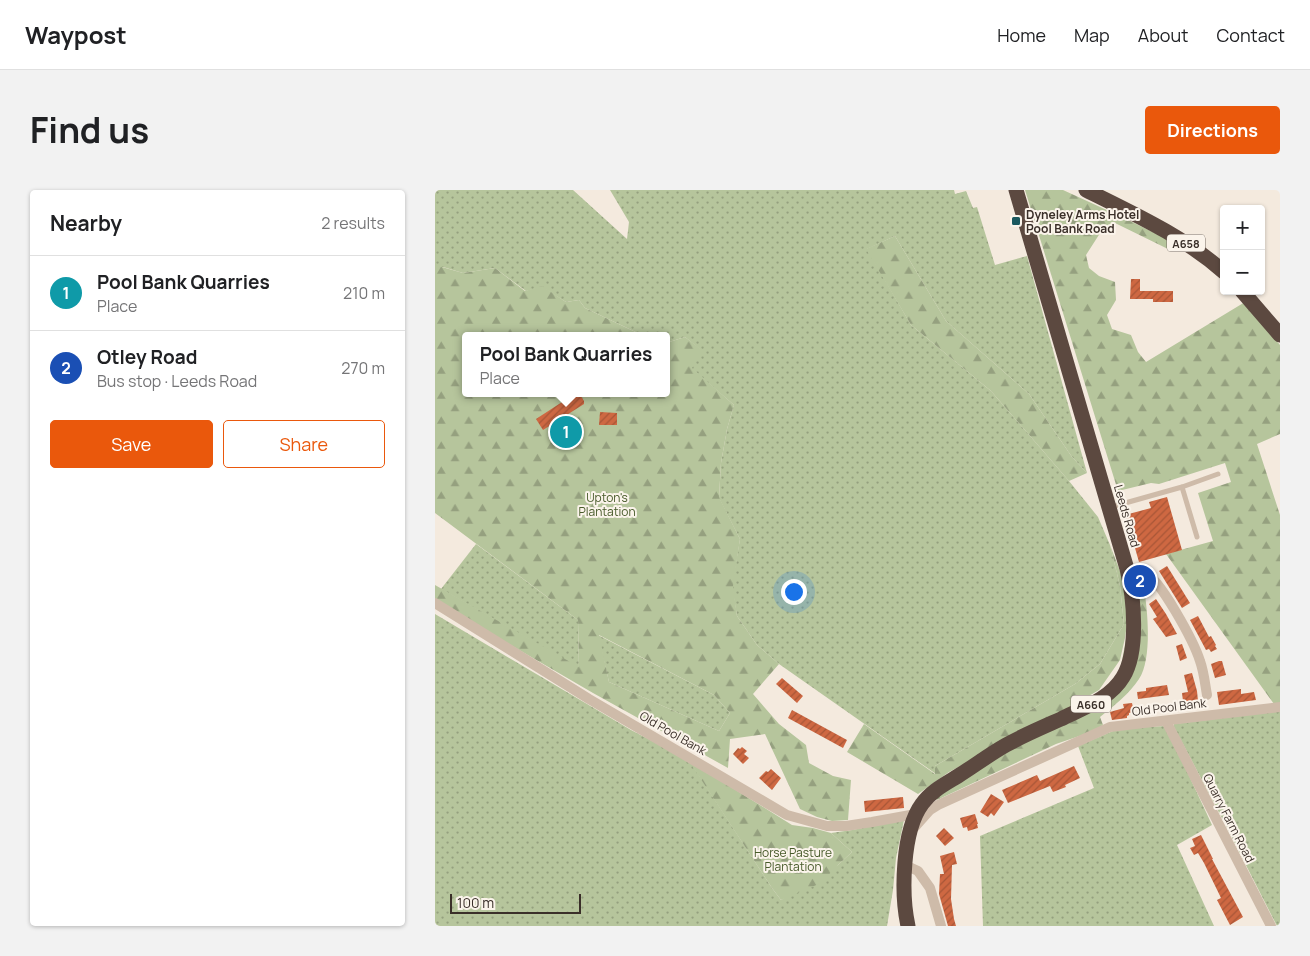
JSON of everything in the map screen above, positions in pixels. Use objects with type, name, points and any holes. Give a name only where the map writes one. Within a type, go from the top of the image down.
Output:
[{"type":"highway","name":"Leeds Road","points":[[908,926],[904,909],[905,864],[910,832],[922,803],[936,790],[1006,745],[1102,698],[1115,688],[1124,676],[1133,642],[1133,606],[1127,569],[1016,190]]},
{"type":"highway","name":"A658","points":[[1086,190],[1173,235],[1197,250],[1220,269]]},
{"type":"highway","points":[[1245,295],[1280,335]]},
{"type":"street","points":[[1127,569],[1143,571],[1157,583],[1168,600],[1189,635],[1201,662],[1207,695]]},
{"type":"street","name":"Old Pool Bank","points":[[435,603],[589,699],[787,815],[827,826],[847,826],[916,814]]},
{"type":"street","name":"Old Pool Bank","points":[[910,832],[929,810],[938,804],[1109,727],[1280,707]]},
{"type":"street","name":"Quarry Farm Road","points":[[1166,721],[1271,926]]},
{"type":"street","points":[[905,864],[918,871],[930,888],[941,926]]},
{"type":"lane","points":[[1109,508],[1218,474]]},
{"type":"lane","points":[[1182,486],[1197,537]]},
{"type":"green space","points":[[435,190],[573,190],[627,239],[629,222],[610,190],[954,190],[955,194],[966,191],[973,208],[977,207],[995,265],[1027,256],[1087,473],[1072,457],[1029,394],[946,321],[895,236],[867,249],[911,325],[991,391],[1098,517],[1110,545],[1120,586],[1124,624],[1100,664],[1075,684],[935,766],[936,774],[779,664],[757,645],[737,616],[732,586],[740,539],[719,498],[721,463],[727,429],[734,405],[691,368],[701,350],[685,337],[670,342],[670,332],[636,332],[585,308],[579,300],[566,302],[542,287],[526,291],[495,268],[463,273],[443,267],[435,267]]},
{"type":"green space","points":[[1025,190],[1063,190],[1177,244],[1170,250],[1115,223],[1104,227],[1086,255],[1089,268],[1099,276],[1115,282],[1116,300],[1107,315],[1112,329],[1131,335],[1138,352],[1146,362],[1245,302],[1280,345],[1280,434],[1257,444],[1280,515],[1280,703],[1274,704],[1166,554],[1213,541],[1198,493],[1231,482],[1225,463],[1159,484],[1151,483],[1118,491]]},
{"type":"green space","points":[[895,236],[946,321],[1029,394],[1072,457],[1087,473],[1069,481],[991,391],[911,325],[866,249]]},
{"type":"green space","name":"Upton's Plantation","points":[[435,267],[463,273],[495,268],[525,291],[542,286],[566,302],[579,300],[585,308],[636,332],[462,332],[462,397],[670,397],[670,342],[685,337],[702,350],[692,368],[734,405],[727,429],[721,463],[719,497],[740,539],[733,586],[737,616],[757,645],[779,664],[753,694],[779,724],[806,745],[809,763],[833,776],[851,780],[848,820],[832,821],[817,817],[800,809],[765,734],[730,739],[728,768],[593,693],[435,601],[435,585],[579,667],[578,620],[435,513]],"holes":[[[599,635],[714,695],[730,713],[719,731],[609,682]]]},
{"type":"green space","points":[[476,544],[578,620],[579,668],[441,589]]},
{"type":"green space","points":[[1110,545],[1123,579],[1128,617],[1120,660],[1099,690],[949,772],[918,794],[847,752],[864,724],[935,774],[935,766],[1075,684],[1100,664],[1124,624],[1120,586]]},
{"type":"green space","points":[[1144,589],[1148,635],[1143,671],[1131,690],[1100,717],[1103,725],[1094,731],[1056,744],[937,800],[935,797],[1013,748],[1116,693],[1135,590]]},
{"type":"green space","points":[[435,614],[631,730],[689,760],[781,900],[838,865],[852,852],[831,833],[904,820],[896,858],[887,926],[435,926]]},
{"type":"green space","points":[[598,635],[714,695],[730,713],[719,731],[609,682]]},
{"type":"green space","points":[[1280,711],[1280,926],[1277,926],[1174,724]]},
{"type":"green space","points":[[1166,726],[1212,825],[1177,845],[1214,926],[983,926],[980,836],[1094,788],[1078,746],[1120,728]]},
{"type":"green space","name":"Horse Pasture Plantation","points":[[689,761],[792,825],[831,833],[852,852],[821,883],[781,900]]},
{"type":"building","points":[[1131,279],[1140,279],[1140,291],[1173,291],[1173,302],[1153,302],[1153,299],[1130,299]]},
{"type":"building","points":[[570,397],[582,397],[584,401],[584,404],[543,430],[536,419]]},
{"type":"building","points":[[600,412],[617,413],[617,425],[599,425]]},
{"type":"building","points":[[1167,497],[1182,550],[1139,562],[1135,548],[1138,547],[1134,532],[1130,533],[1125,515],[1151,508],[1149,502]]},
{"type":"building","points":[[1167,566],[1190,603],[1182,608],[1159,571]]},
{"type":"building","points":[[1156,599],[1177,634],[1166,637],[1153,619],[1157,617],[1149,604]]},
{"type":"building","points":[[1198,616],[1209,637],[1211,636],[1216,645],[1217,649],[1211,652],[1209,649],[1206,650],[1190,620]]},
{"type":"building","points":[[1182,644],[1187,658],[1180,661],[1176,646]]},
{"type":"building","points":[[1222,661],[1226,675],[1215,678],[1211,664]]},
{"type":"building","points":[[1192,673],[1198,701],[1195,702],[1196,707],[1184,709],[1182,693],[1188,692],[1184,675]]},
{"type":"building","points":[[782,678],[803,696],[797,703],[776,684]]},
{"type":"building","points":[[1167,685],[1169,695],[1138,699],[1137,692],[1146,691],[1146,688]]},
{"type":"building","points":[[1241,689],[1241,694],[1254,692],[1256,700],[1219,705],[1217,692]]},
{"type":"building","points":[[1132,703],[1134,712],[1129,713],[1127,718],[1112,720],[1110,712],[1124,708],[1123,704]]},
{"type":"building","points":[[792,710],[847,740],[843,748],[788,718]]},
{"type":"building","points":[[742,747],[747,751],[744,754],[749,758],[743,764],[733,754],[738,748]]},
{"type":"building","points":[[1074,766],[1080,778],[1065,785],[1066,787],[1053,792],[1050,786],[1008,803],[1002,790],[1037,775],[1040,781]]},
{"type":"building","points":[[771,769],[781,778],[772,790],[759,778]]},
{"type":"building","points":[[991,794],[1004,802],[994,816],[991,813],[988,817],[980,812]]},
{"type":"building","points":[[903,797],[904,808],[865,812],[864,801]]},
{"type":"building","points":[[975,814],[978,828],[968,831],[967,827],[963,828],[960,818]]},
{"type":"building","points":[[944,828],[954,838],[945,846],[936,836]]},
{"type":"building","points":[[1201,835],[1243,917],[1230,925],[1217,900],[1221,898],[1204,863],[1198,853],[1194,855],[1190,848],[1195,846],[1192,839]]},
{"type":"building","points":[[954,852],[957,864],[952,865],[951,899],[956,926],[948,926],[939,894],[940,874],[944,874],[940,856]]},
{"type":"place","name":"Dyneley Arms Hotel Pool Bank Road","points":[[1016,221]]},
{"type":"place","name":"Pool Bank Quarries","points":[[566,432]]},
{"type":"place","name":"Otley Road","points":[[1140,581]]}]
